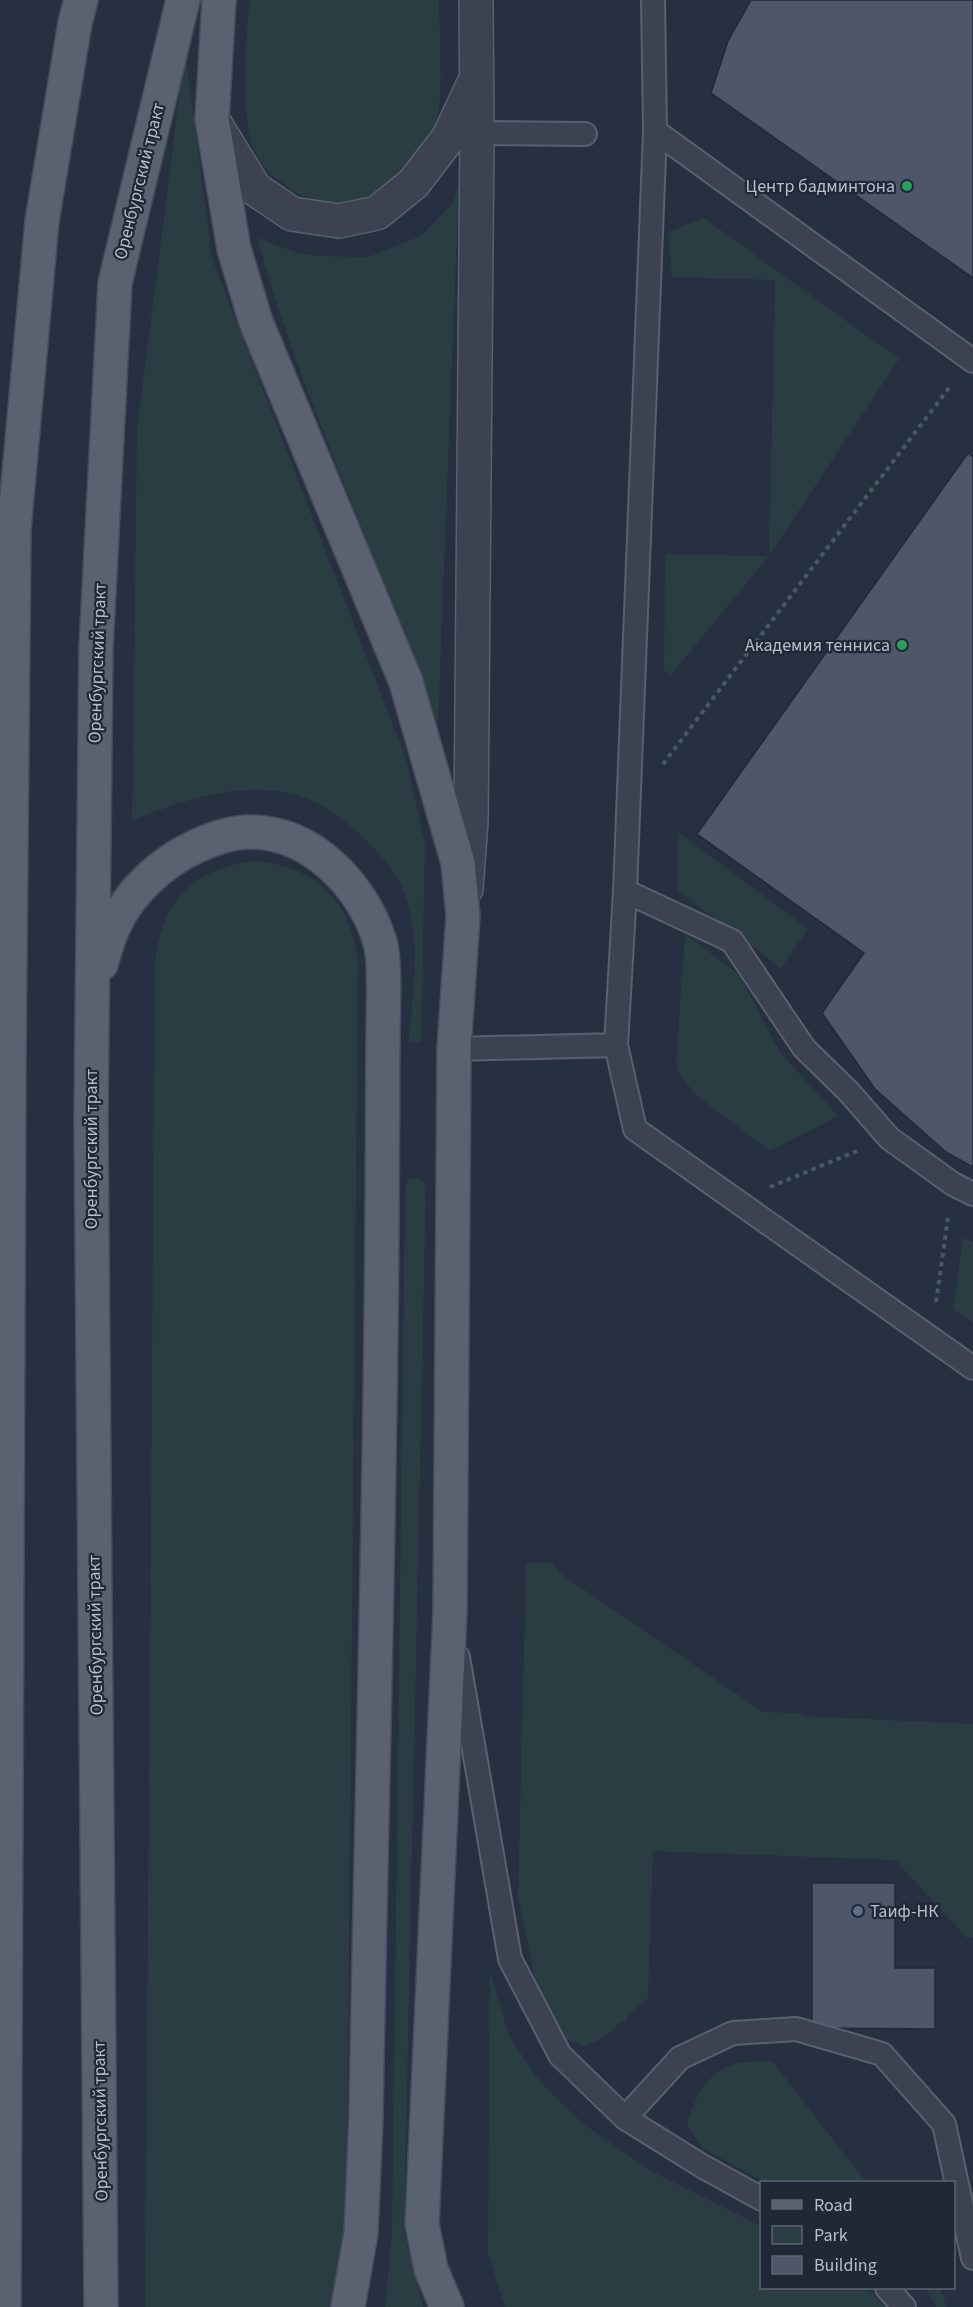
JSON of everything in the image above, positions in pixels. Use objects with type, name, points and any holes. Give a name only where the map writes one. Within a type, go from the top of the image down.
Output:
[{"type":"main road","points":[[4,2297],[9,1059],[14,528],[42,221],[75,23],[81,0]]},
{"type":"main road","name":"Оренбургский тракт","points":[[101,2297],[91,1131],[96,648],[115,283],[183,0]]},
{"type":"main road","points":[[219,0],[212,119],[234,249],[253,312],[406,682],[458,863],[463,916],[454,1049],[450,1611],[422,2224],[431,2269],[447,2307]]},
{"type":"main road","points":[[91,991],[114,925],[136,892],[162,867],[190,849],[220,836],[252,832],[270,835],[288,839],[320,855],[348,882],[368,909],[381,946],[382,1272],[366,2106],[361,2233],[348,2307]]},
{"type":"main road","points":[[0,1008],[9,1059]]},
{"type":"street","points":[[463,916],[471,822],[477,133],[476,0]]},
{"type":"street","points":[[212,119],[255,189],[292,214],[339,221],[377,213],[414,183],[449,137],[477,75]]},
{"type":"lane","points":[[653,0],[655,131],[625,891],[616,1045],[635,1129],[973,1368]]},
{"type":"lane","points":[[655,131],[972,360]]},
{"type":"lane","points":[[477,133],[585,134]]},
{"type":"lane","points":[[625,891],[732,941],[804,1048],[849,1092],[889,1138],[963,1189]]},
{"type":"lane","points":[[454,1049],[616,1045]]},
{"type":"lane","points":[[450,1611],[510,1959],[560,2055],[625,2118],[702,2166],[760,2198]]},
{"type":"lane","points":[[625,2118],[680,2058],[733,2033],[796,2029],[882,2054],[944,2124],[973,2258]]},
{"type":"lane","points":[[888,2289],[904,2307]]},
{"type":"path","points":[[663,764],[972,360]]},
{"type":"path","points":[[736,1201],[889,1138]]},
{"type":"path","points":[[931,1339],[963,1189]]},
{"type":"green space","points":[[250,0],[439,0],[440,87],[437,120],[428,143],[395,189],[361,201],[325,203],[302,196],[262,165],[252,143],[246,104],[245,81]]},
{"type":"green space","points":[[185,50],[212,258],[405,756],[425,843],[421,1042],[409,1042],[415,953],[411,918],[404,892],[396,876],[380,855],[344,821],[306,798],[275,791],[254,790],[212,794],[132,821],[137,430]]},
{"type":"green space","points":[[459,180],[438,724],[304,382],[275,299],[257,238],[295,252],[319,256],[368,257],[421,236],[452,204]]},
{"type":"green space","points":[[704,218],[899,359],[769,556],[775,280],[672,277],[668,232]]},
{"type":"green space","points":[[665,554],[769,556],[671,675],[664,670]]},
{"type":"green space","points":[[678,832],[808,929],[781,968],[678,891]]},
{"type":"green space","points":[[257,861],[298,871],[314,880],[328,892],[348,923],[358,963],[346,2281],[336,2307],[145,2307],[155,961],[165,920],[174,904],[186,890],[200,879],[216,871]]},
{"type":"green space","points":[[685,934],[740,975],[779,1051],[838,1116],[770,1151],[695,1094],[679,1074],[676,1060]]},
{"type":"green space","points":[[418,1177],[426,1184],[404,2231],[423,2307],[385,2307],[392,2233],[405,1187],[409,1179]]},
{"type":"green space","points":[[963,1238],[973,1242],[973,1323],[953,1309]]},
{"type":"green space","points":[[526,1562],[553,1563],[558,1572],[763,1712],[973,1724],[973,1937],[967,1938],[895,1860],[653,1851],[648,1998],[626,2018],[626,2023],[621,2022],[606,2036],[586,2046],[566,2039],[552,2026],[539,1999],[518,1896]]},
{"type":"green space","points":[[490,1971],[509,2036],[540,2082],[582,2123],[651,2171],[760,2226],[760,2289],[868,2289],[885,2307],[505,2307],[488,2253]]},
{"type":"green space","points":[[772,2061],[865,2181],[762,2181],[702,2148],[687,2126],[697,2097],[708,2081],[724,2068],[747,2062]]},
{"type":"green space","points":[[926,2289],[940,2289],[947,2307],[937,2307]]},
{"type":"building","name":"Центр бадминтона","points":[[751,0],[973,0],[973,278],[711,93],[728,41]]},
{"type":"building","name":"Академия тенниса","points":[[968,453],[973,457],[973,1167],[946,1152],[875,1089],[822,1013],[864,953],[697,834]]},
{"type":"building","points":[[812,1883],[895,1883],[895,1968],[935,1968],[935,2029],[812,2028]]},
{"type":"place","name":"Центр бадминтона","points":[[907,186]]},
{"type":"place","name":"Академия тенниса","points":[[902,645]]},
{"type":"place","name":"Таиф-НК","points":[[858,1911]]}]
